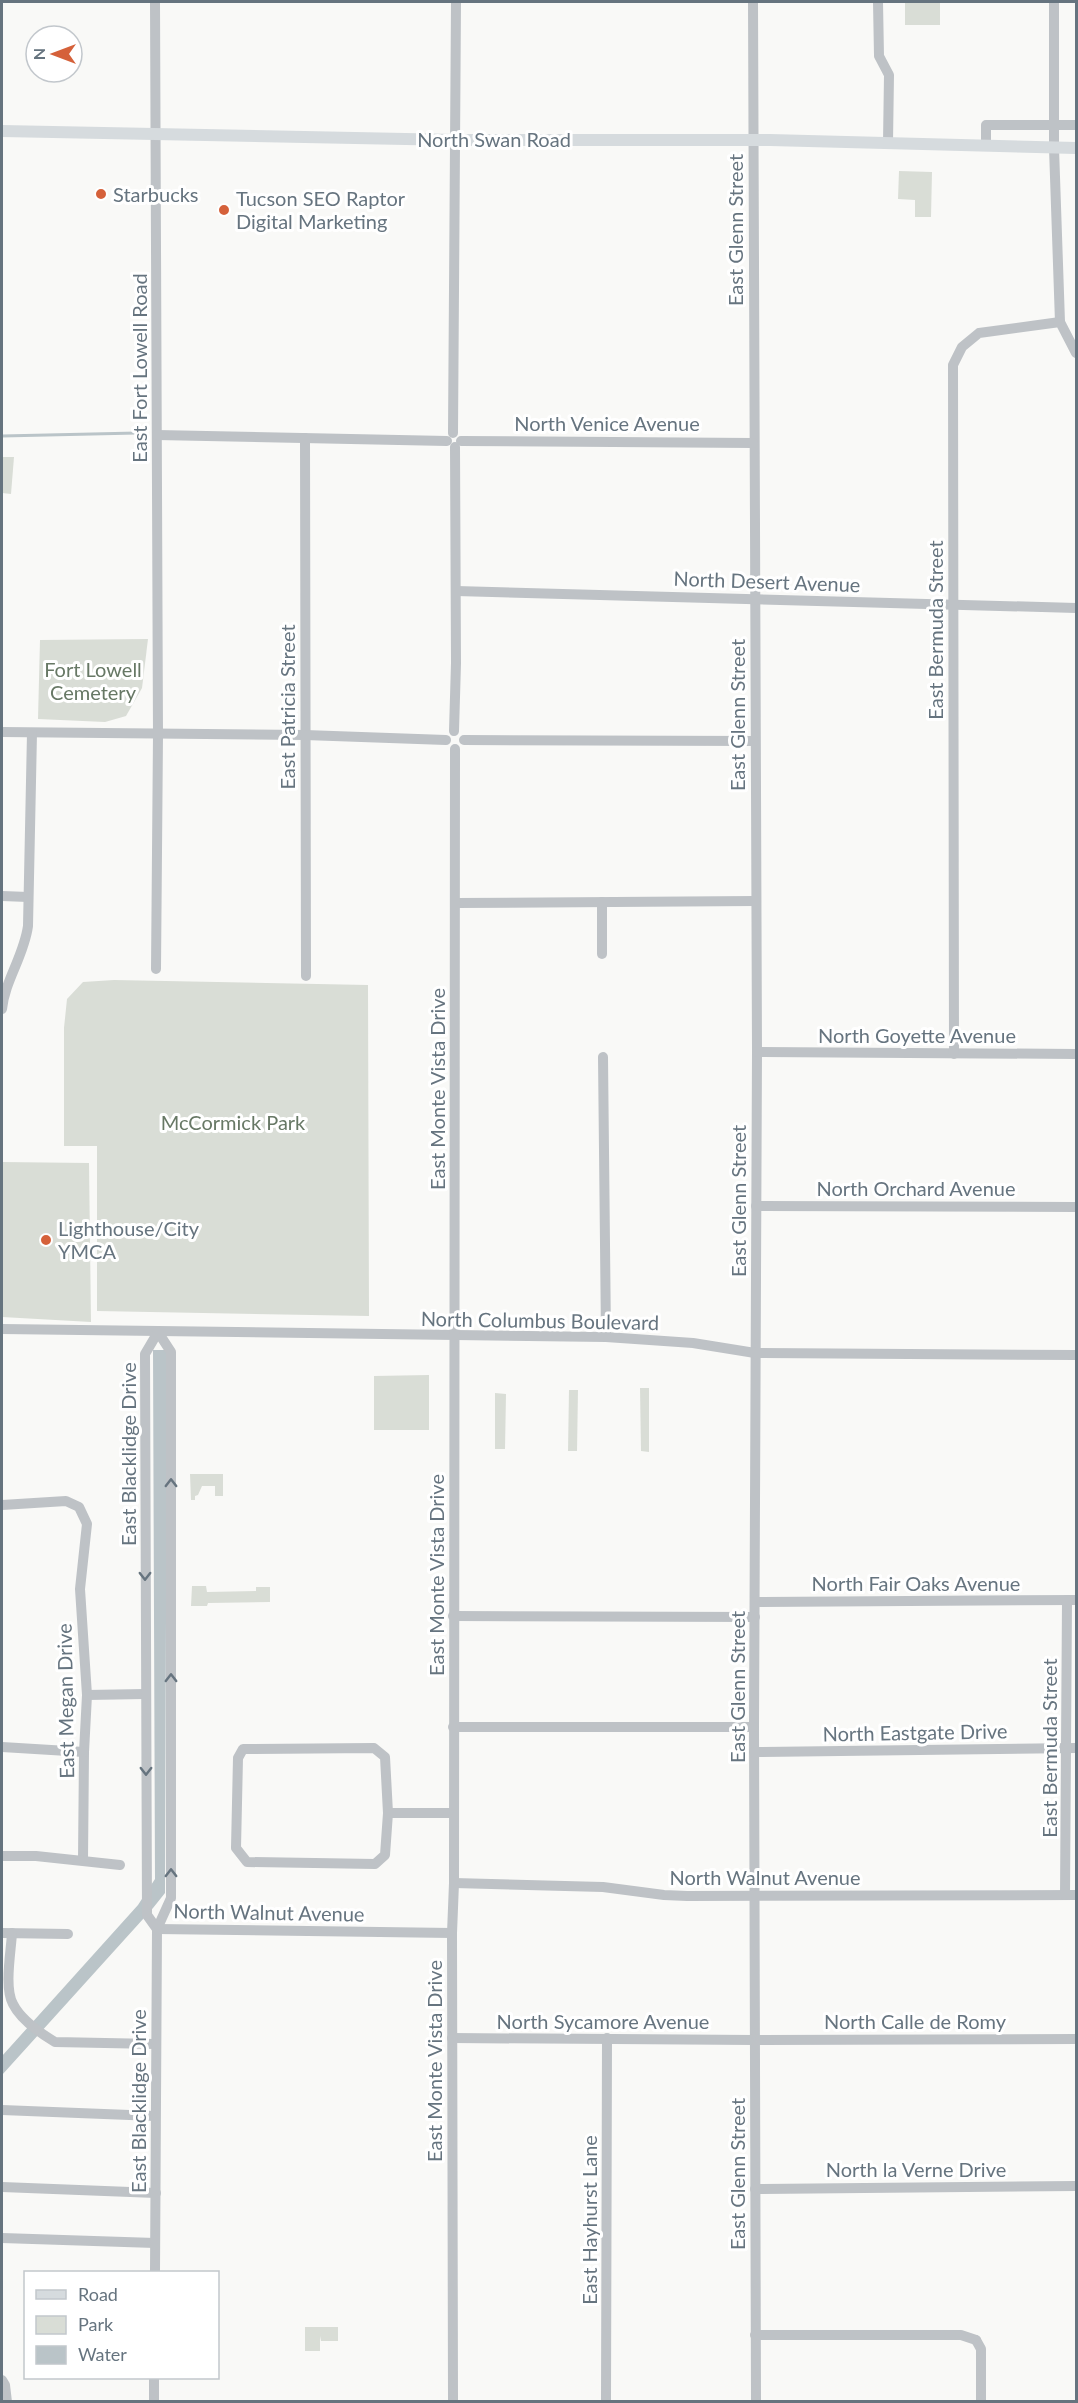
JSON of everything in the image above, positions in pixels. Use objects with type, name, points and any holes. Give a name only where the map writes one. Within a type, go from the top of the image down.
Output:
[{"type":"main road","name":"North Swan Road","points":[[2,131],[456,140],[888,142],[1077,148]]},
{"type":"street","name":"East Fort Lowell Road","points":[[155,2],[158,735]]},
{"type":"street","points":[[454,731],[456,2]]},
{"type":"street","name":"East Glenn Street","points":[[753,2],[753,443],[756,598],[754,741],[757,1052],[754,1727],[756,2402]]},
{"type":"street","points":[[878,2],[879,56],[889,75],[888,142]]},
{"type":"street","points":[[1054,2],[1054,148],[1060,322],[1077,353]]},
{"type":"street","points":[[986,146],[986,125],[1077,126]]},
{"type":"street","name":"East Bermuda Street","points":[[954,1054],[953,365],[962,347],[979,333],[1060,322]]},
{"type":"street","name":"North Venice Avenue","points":[[157,435],[753,443]]},
{"type":"street","name":"East Patricia Street","points":[[305,438],[306,976]]},
{"type":"street","name":"North Desert Avenue","points":[[456,591],[1077,608]]},
{"type":"street","points":[[454,731],[461,734],[464,740],[461,747],[455,749],[447,746],[446,740],[448,734],[454,731]]},
{"type":"street","points":[[2,732],[305,735],[446,740]]},
{"type":"street","points":[[2,1009],[7,986],[26,940],[32,733]]},
{"type":"street","points":[[156,969],[158,735]]},
{"type":"street","points":[[464,740],[754,741]]},
{"type":"street","name":"East Monte Vista Drive","points":[[453,2402],[455,749]]},
{"type":"street","points":[[2,896],[28,897]]},
{"type":"street","points":[[456,903],[755,901]]},
{"type":"street","points":[[602,902],[602,954]]},
{"type":"street","name":"North Goyette Avenue","points":[[757,1052],[1077,1054]]},
{"type":"street","points":[[603,1057],[606,1337]]},
{"type":"street","name":"North Orchard Avenue","points":[[756,1206],[1077,1207]]},
{"type":"street","name":"North Columbus Boulevard","points":[[2,1329],[606,1337],[693,1343],[755,1353],[1077,1354]]},
{"type":"street","name":"East Blacklidge Drive","points":[[155,2271],[157,1929],[171,1898],[171,1352],[158,1332],[145,1354],[146,1880],[147,1916],[157,1929]]},
{"type":"street","name":"East Megan Drive","points":[[2,1505],[66,1501],[79,1507],[87,1524],[80,1589],[87,1695],[83,1860]]},
{"type":"street","name":"East Bermuda Street","points":[[1071,1895],[1072,1600]]},
{"type":"street","name":"North Fair Oaks Avenue","points":[[755,1602],[1072,1600]]},
{"type":"street","points":[[453,1616],[755,1617]]},
{"type":"street","points":[[87,1695],[145,1694]]},
{"type":"street","points":[[453,1727],[754,1727]]},
{"type":"street","points":[[2,1747],[84,1752]]},
{"type":"street","points":[[374,1748],[386,1757],[388,1813],[385,1855],[375,1864],[247,1862],[236,1848],[238,1758],[243,1749],[374,1748]]},
{"type":"street","name":"North Eastgate Drive","points":[[754,1752],[1072,1748]]},
{"type":"street","points":[[388,1813],[453,1812]]},
{"type":"street","points":[[2,1856],[36,1856],[120,1865]]},
{"type":"street","name":"North Walnut Avenue","points":[[454,1883],[603,1887],[664,1895],[754,1897],[1071,1895]]},
{"type":"street","name":"North Walnut Avenue","points":[[157,1929],[452,1933]]},
{"type":"street","points":[[68,1934],[7,1933],[9,1989],[12,2004],[26,2020],[55,2042],[155,2044]]},
{"type":"street","name":"North Sycamore Avenue","points":[[452,2038],[754,2040]]},
{"type":"street","name":"East Hayhurst Lane","points":[[606,2402],[608,2038]]},
{"type":"street","name":"North Calle de Romy","points":[[754,2040],[1077,2038]]},
{"type":"street","points":[[2,2110],[155,2116]]},
{"type":"street","name":"North la Verne Drive","points":[[755,2189],[1077,2186]]},
{"type":"street","points":[[2,2187],[156,2193]]},
{"type":"street","points":[[2,2238],[155,2243]]},
{"type":"street","points":[[755,2335],[961,2335],[980,2337],[981,2402]]},
{"type":"street","points":[[154,2379],[154,2402]]},
{"type":"street","points":[[3,2383],[7,2402]]},
{"type":"green space","points":[[905,2],[940,2],[940,25],[905,25]]},
{"type":"green space","points":[[899,171],[932,172],[931,217],[915,217],[915,200],[898,199]]},
{"type":"green space","points":[[2,457],[14,457],[11,494],[2,493]]},
{"type":"green space","name":"Fort Lowell Cemetery","points":[[148,639],[142,688],[126,716],[105,722],[38,719],[40,640]]},
{"type":"green space","name":"McCormick Park","points":[[114,980],[368,985],[369,1316],[97,1311],[97,1146],[64,1146],[64,1028],[67,999],[83,982]]},
{"type":"green space","name":"Lighthouse/City YMCA","points":[[2,1162],[89,1163],[91,1322],[2,1317]]},
{"type":"green space","points":[[429,1375],[429,1430],[374,1430],[374,1376]]},
{"type":"green space","points":[[640,1388],[649,1388],[649,1452],[641,1451]]},
{"type":"green space","points":[[569,1390],[578,1390],[577,1451],[568,1451]]},
{"type":"green space","points":[[495,1393],[506,1394],[505,1449],[495,1449]]},
{"type":"green space","points":[[190,1474],[223,1474],[223,1496],[215,1496],[215,1486],[202,1486],[195,1500],[191,1500]]},
{"type":"green space","points":[[192,1586],[206,1586],[207,1592],[256,1591],[256,1587],[270,1587],[270,1602],[208,1603],[207,1606],[191,1606]]},
{"type":"green space","points":[[305,2327],[338,2327],[338,2341],[321,2341],[320,2336],[320,2351],[305,2351]]},
{"type":"water","points":[[153,1350],[167,1350],[165,1893],[2,2075],[2,2056],[138,1905],[155,1879]]},
{"type":"waterway","points":[[2,436],[137,433]]},
{"type":"place","name":"Starbucks","points":[[101,194]]},
{"type":"place","name":"Tucson SEO Raptor Digital Marketing","points":[[224,210]]},
{"type":"place","name":"Lighthouse/City YMCA","points":[[46,1240]]}]
